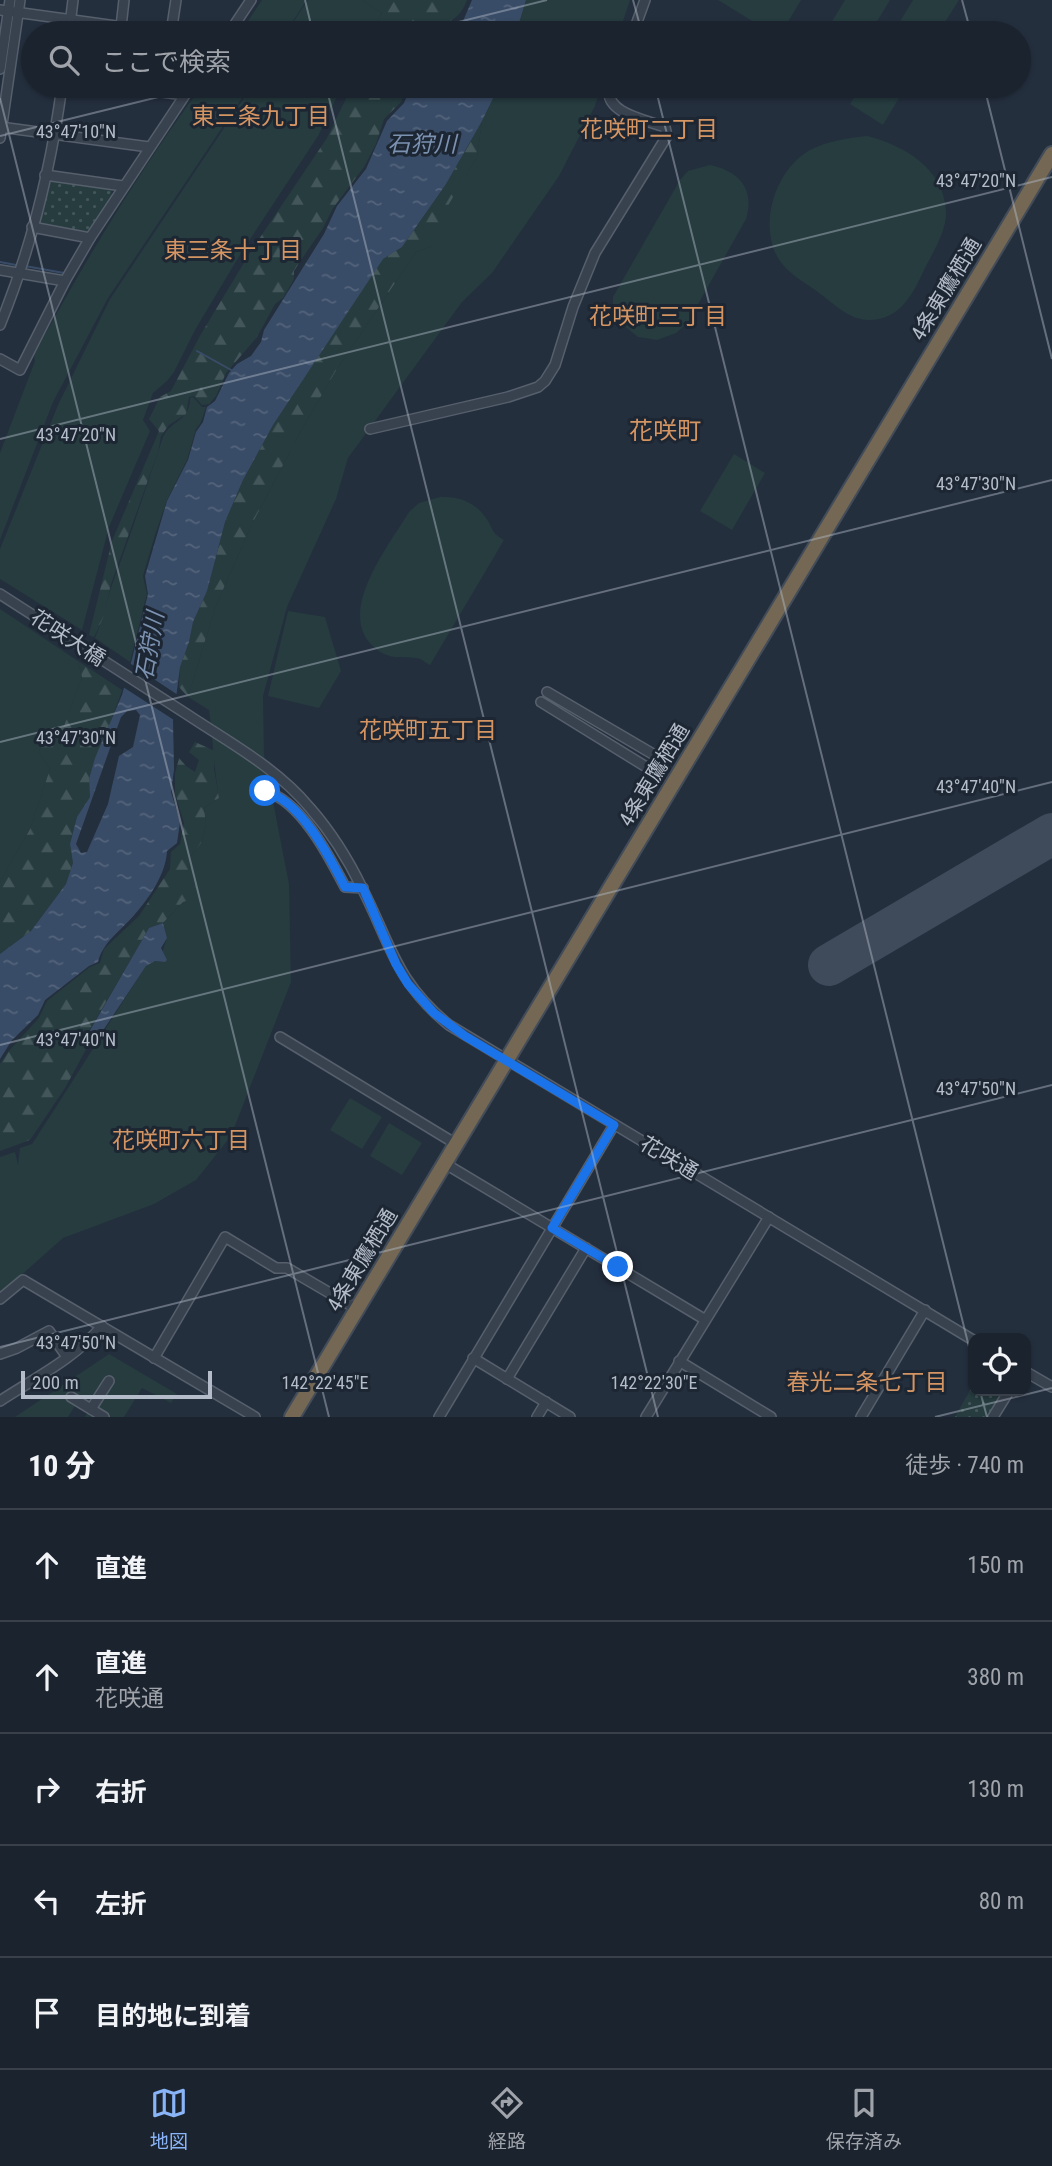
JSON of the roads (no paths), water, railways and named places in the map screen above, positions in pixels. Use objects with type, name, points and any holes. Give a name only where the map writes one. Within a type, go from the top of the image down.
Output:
[{"type":"highway","name":"4条東鷹栖通","points":[[292,1417],[1052,154]]},
{"type":"street","points":[[0,138],[10,0]]},
{"type":"street","points":[[0,69],[9,11],[20,0]]},
{"type":"street","points":[[71,20],[73,0]]},
{"type":"street","points":[[122,21],[124,0]]},
{"type":"street","points":[[172,21],[176,0]]},
{"type":"street","points":[[237,21],[251,0]]},
{"type":"street","points":[[637,21],[645,0]]},
{"type":"street","points":[[9,11],[78,21]]},
{"type":"street","points":[[0,325],[22,268],[55,134],[60,98]]},
{"type":"street","points":[[0,359],[20,370],[90,238],[182,98]]},
{"type":"street","points":[[370,429],[508,397],[538,387],[551,374],[590,262],[667,136],[665,127],[619,109],[609,98]]},
{"type":"street","points":[[1,127],[149,147]]},
{"type":"street","points":[[45,175],[123,186]]},
{"type":"street","points":[[32,227],[90,238]]},
{"type":"street","points":[[0,270],[22,268],[65,281]]},
{"type":"street","name":"花咲大橋","points":[[0,594],[242,751]]},
{"type":"street","points":[[541,702],[656,773],[663,760],[547,692]]},
{"type":"street","name":"花咲通","points":[[242,751],[282,779],[307,804],[338,846],[363,888],[396,964],[419,998],[449,1025],[968,1337]]},
{"type":"street","points":[[265,791],[284,800],[311,829],[330,857],[345,887],[363,888]]},
{"type":"street","points":[[280,1037],[456,1144]]},
{"type":"street","points":[[439,1417],[614,1125]]},
{"type":"street","points":[[444,1163],[705,1319]]},
{"type":"street","points":[[646,1417],[769,1217]]},
{"type":"street","points":[[153,1358],[225,1237],[276,1268],[287,1268],[357,1309]]},
{"type":"street","points":[[507,1379],[586,1248]]},
{"type":"street","points":[[0,1299],[23,1280],[255,1417]]},
{"type":"street","points":[[861,1417],[925,1310]]},
{"type":"street","points":[[0,1401],[67,1357],[90,1340],[102,1326]]},
{"type":"street","points":[[0,1354],[18,1348],[49,1331],[67,1357]]},
{"type":"street","points":[[473,1358],[570,1417]]},
{"type":"street","points":[[679,1361],[771,1417]]},
{"type":"street","points":[[1031,1375],[1052,1387]]},
{"type":"street","points":[[91,1409],[109,1381]]},
{"type":"street","points":[[993,1417],[1006,1396]]},
{"type":"street","points":[[71,1397],[104,1417]]},
{"type":"street","points":[[537,1417],[546,1402]]},
{"type":"water","points":[[472,0],[526,0],[520,21],[463,21]]},
{"type":"water","name":"石狩川","points":[[406,98],[493,98],[446,184],[402,247],[383,259],[273,425],[243,480],[225,522],[207,591],[193,622],[180,667],[173,721],[174,769],[171,792],[180,822],[177,843],[167,851],[164,868],[156,884],[141,907],[108,942],[98,962],[45,1000],[38,1015],[12,1040],[0,1059],[0,954],[31,931],[66,884],[73,863],[70,844],[77,817],[90,797],[89,779],[95,758],[122,695],[148,594],[145,576],[167,501],[188,460],[207,407],[215,401],[229,373],[237,364],[251,356],[261,342],[264,330],[324,234],[337,206],[366,169],[387,121]],"holes":[[[136,710],[140,715],[133,747],[119,756],[108,804],[87,852],[81,853],[76,844],[121,717],[127,711]]]},
{"type":"water","points":[[163,923],[167,938],[161,948],[167,960],[155,961],[146,966],[98,1038],[88,1034],[149,928]]},
{"type":"waterway","points":[[0,262],[16,265]]},
{"type":"waterway","points":[[25,266],[64,273]]},
{"type":"waterway","points":[[197,351],[233,371]]},
{"type":"district","name":"東三条九丁目","points":[[261,116]]},
{"type":"district","name":"花咲町二丁目","points":[[649,129]]},
{"type":"district","name":"東三条十丁目","points":[[233,250]]},
{"type":"district","name":"花咲町三丁目","points":[[658,316]]},
{"type":"district","name":"花咲町","points":[[665,431]]},
{"type":"district","name":"花咲町五丁目","points":[[428,730]]},
{"type":"district","name":"花咲町六丁目","points":[[181,1140]]},
{"type":"district","name":"春光二条七丁目","points":[[867,1382]]}]
